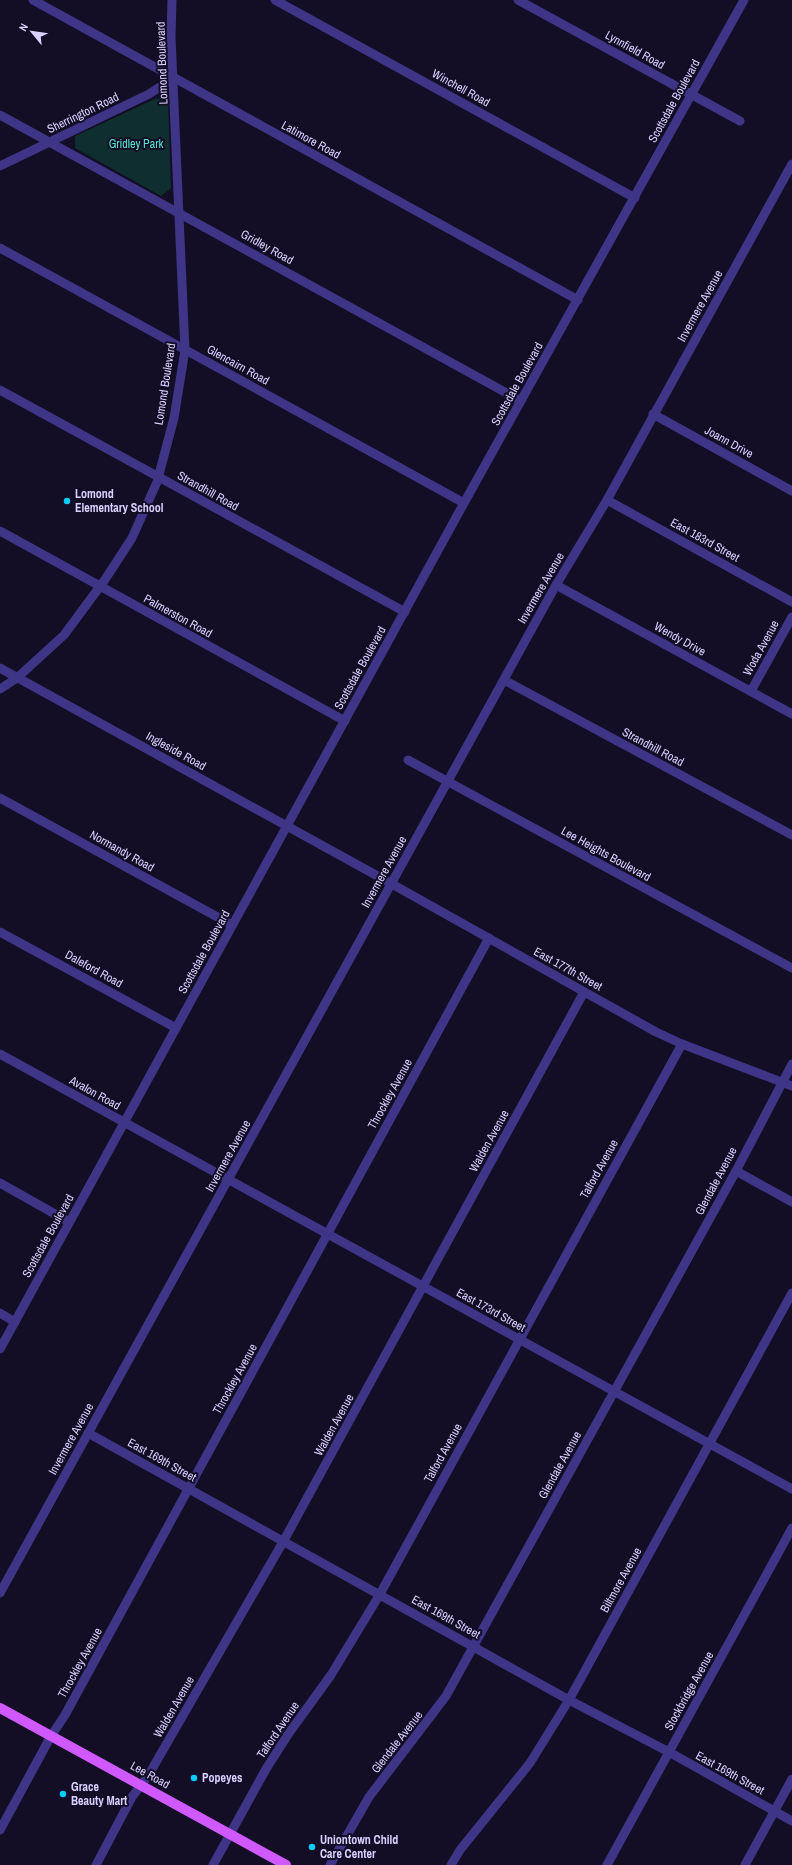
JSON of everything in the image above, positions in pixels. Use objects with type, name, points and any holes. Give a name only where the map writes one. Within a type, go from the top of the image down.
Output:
[{"type":"main road","name":"Lee Road","points":[[0,1708],[286,1865]]},
{"type":"street","name":"Latimore Road","points":[[33,0],[578,300]]},
{"type":"street","name":"Lomond Boulevard","points":[[0,689],[17,678],[64,635],[100,587],[132,538],[158,477],[174,418],[185,350],[171,37],[172,0]]},
{"type":"street","name":"Winchell Road","points":[[275,0],[635,198]]},
{"type":"street","name":"Lynnfield Road","points":[[518,0],[740,121]]},
{"type":"street","name":"Scottsdale Boulevard","points":[[0,1349],[232,925],[288,827],[464,503],[744,0]]},
{"type":"street","name":"Sherrington Road","points":[[0,166],[149,94],[174,78]]},
{"type":"street","name":"Gridley Road","points":[[0,114],[522,401]]},
{"type":"street","name":"Invermere Avenue","points":[[0,1593],[556,585],[607,500],[792,164]]},
{"type":"street","name":"Glencairn Road","points":[[0,248],[464,503]]},
{"type":"street","name":"Strandhill Road","points":[[0,390],[405,612]]},
{"type":"street","name":"Joann Drive","points":[[654,414],[792,491]]},
{"type":"street","name":"East 183rd Street","points":[[607,500],[792,602]]},
{"type":"street","name":"Palmerston Road","points":[[0,531],[345,721]]},
{"type":"street","name":"Wendy Drive","points":[[556,585],[792,714]]},
{"type":"street","name":"Woda Avenue","points":[[751,691],[792,617]]},
{"type":"street","name":"Ingleside Road","points":[[0,668],[340,855]]},
{"type":"street","name":"Strandhill Road","points":[[504,680],[792,836]]},
{"type":"street","name":"Lee Heights Boulevard","points":[[408,760],[792,968]]},
{"type":"street","name":"Normandy Road","points":[[0,798],[232,925]]},
{"type":"street","name":"East 177th Street","points":[[340,855],[656,1032],[682,1044],[792,1086]]},
{"type":"street","name":"Daleford Road","points":[[0,932],[176,1028]]},
{"type":"street","name":"Throckley Avenue","points":[[0,1830],[51,1736],[66,1715],[489,938]]},
{"type":"street","name":"Walden Avenue","points":[[96,1865],[132,1797],[148,1776],[283,1542],[424,1287],[584,992]]},
{"type":"street","name":"Talford Avenue","points":[[213,1865],[274,1757],[331,1675],[380,1594],[682,1044]]},
{"type":"street","name":"Avalon Road","points":[[0,1054],[178,1152]]},
{"type":"street","name":"Glendale Avenue","points":[[330,1865],[369,1797],[446,1696],[736,1171],[792,1064]]},
{"type":"street","name":"East 173rd Street","points":[[178,1152],[792,1489]]},
{"type":"street","points":[[736,1171],[792,1202]]},
{"type":"street","points":[[0,1183],[69,1222]]},
{"type":"street","name":"Biltmore Avenue","points":[[451,1865],[460,1850],[530,1763],[569,1700],[792,1293]]},
{"type":"street","points":[[0,1313],[15,1322]]},
{"type":"street","name":"East 169th Street","points":[[88,1433],[569,1700],[669,1752],[792,1821]]},
{"type":"street","name":"Stockbridge Avenue","points":[[607,1865],[792,1528]]},
{"type":"street","points":[[744,1865],[792,1779]]},
{"type":"green space","name":"Gridley Park","points":[[157,98],[168,103],[171,188],[161,196],[75,148],[75,136]]},
{"type":"place","name":"Lomond Elementary School","points":[[67,501]]},
{"type":"place","name":"Popeyes","points":[[194,1778]]},
{"type":"place","name":"Grace Beauty Mart","points":[[63,1794]]},
{"type":"place","name":"Uniontown Child Care Center","points":[[312,1847]]}]
